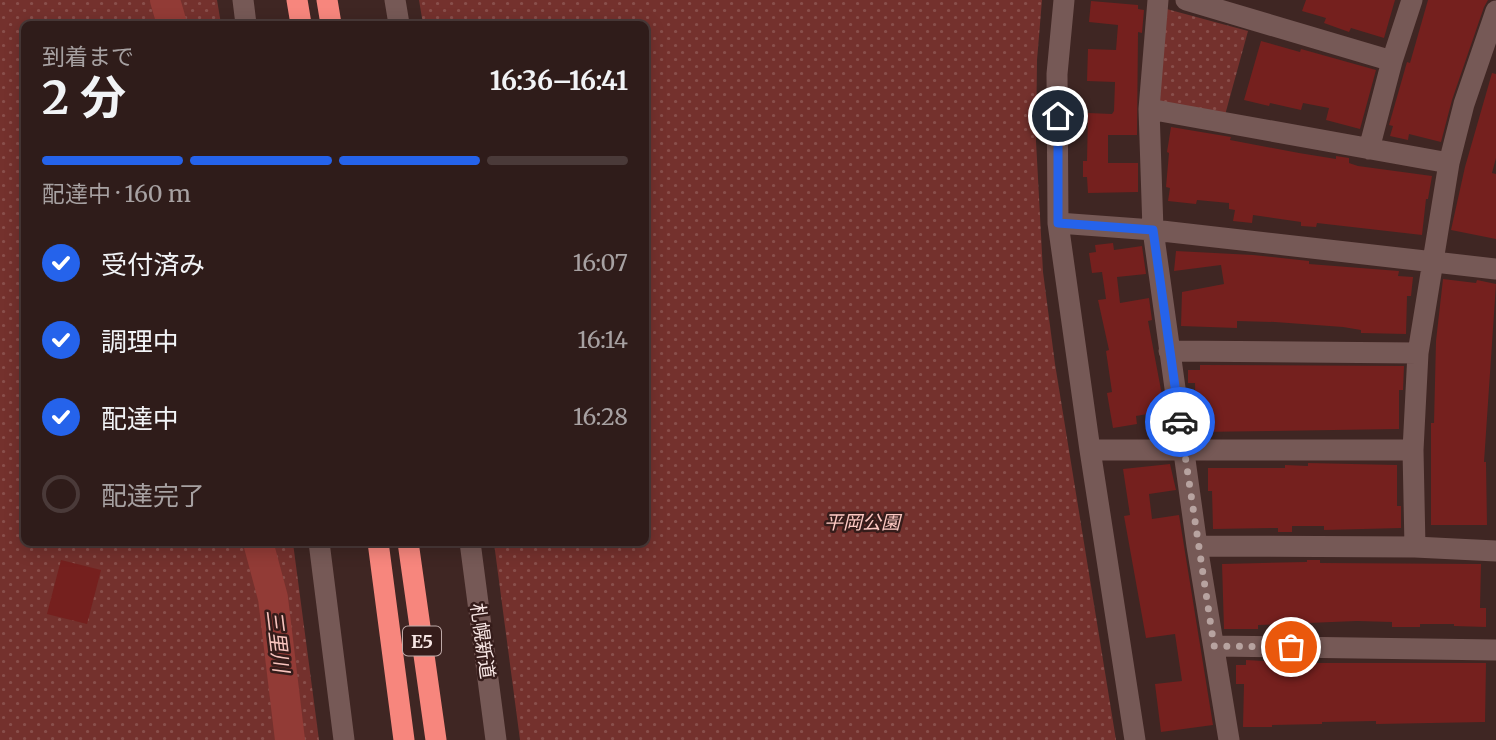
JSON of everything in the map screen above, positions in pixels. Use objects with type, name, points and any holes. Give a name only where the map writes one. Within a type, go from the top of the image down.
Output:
[{"type":"highway","points":[[297,0],[300,21]]},
{"type":"highway","points":[[327,0],[330,21]]},
{"type":"highway","name":"E5","points":[[378,546],[404,740]]},
{"type":"highway","name":"E5","points":[[409,546],[436,740]]},
{"type":"street","points":[[243,0],[246,21]]},
{"type":"street","points":[[395,0],[398,21]]},
{"type":"street","points":[[1064,0],[1057,74],[1058,223],[1135,740]]},
{"type":"street","points":[[1158,0],[1149,109],[1153,230],[1197,546],[1229,740]]},
{"type":"street","points":[[1186,0],[1392,61]]},
{"type":"street","points":[[1369,149],[1392,61],[1412,0]]},
{"type":"street","points":[[1415,547],[1413,450],[1418,353],[1449,163],[1464,104],[1496,11]]},
{"type":"street","points":[[1149,109],[1449,163]]},
{"type":"street","points":[[1058,223],[1153,230],[1496,269]]},
{"type":"street","points":[[1169,351],[1418,353]]},
{"type":"street","points":[[1090,450],[1413,450]]},
{"type":"street","points":[[320,546],[344,740]]},
{"type":"street","name":"札幌新道","points":[[471,546],[496,740]]},
{"type":"street","points":[[1197,546],[1415,547],[1496,551]]},
{"type":"street","points":[[1214,646],[1496,650]]},
{"type":"green space","points":[[0,0],[217,0],[220,21],[21,21],[21,546],[293,546],[319,740],[0,740]]},
{"type":"green space","name":"平岡公園","points":[[419,0],[1042,0],[1037,60],[1036,141],[1043,272],[1055,364],[1116,740],[520,740],[494,546],[649,546],[649,21],[422,21]]},
{"type":"green space","points":[[1163,8],[1248,31],[1225,115],[1155,100]]},
{"type":"building","points":[[1306,0],[1395,0],[1384,38],[1351,28],[1349,32],[1324,23],[1326,18],[1302,11]]},
{"type":"building","points":[[1428,0],[1488,0],[1452,100],[1441,142],[1409,134],[1408,140],[1390,136],[1393,126],[1389,125]]},
{"type":"building","points":[[1091,1],[1138,5],[1138,9],[1144,10],[1142,33],[1138,32],[1137,135],[1108,135],[1108,163],[1138,163],[1138,192],[1088,193],[1087,177],[1083,177],[1083,161],[1087,161],[1088,113],[1112,114],[1114,111],[1115,82],[1087,81],[1088,49],[1116,50],[1118,25],[1089,22]]},
{"type":"building","points":[[1261,41],[1376,70],[1360,129],[1326,120],[1329,108],[1303,103],[1301,110],[1244,100]]},
{"type":"building","points":[[1492,73],[1496,74],[1496,158],[1492,173],[1496,174],[1496,239],[1451,230],[1465,167]]},
{"type":"building","points":[[1171,127],[1231,137],[1230,140],[1299,153],[1336,159],[1336,156],[1349,158],[1349,163],[1358,166],[1432,176],[1422,235],[1317,223],[1316,227],[1301,226],[1301,222],[1253,215],[1252,223],[1233,221],[1235,210],[1229,209],[1229,203],[1168,201],[1170,188],[1166,187],[1167,152]]},
{"type":"building","points":[[1113,243],[1114,250],[1142,246],[1146,274],[1117,277],[1120,303],[1149,298],[1152,320],[1148,321],[1165,411],[1136,416],[1137,424],[1113,428],[1107,393],[1112,392],[1106,351],[1109,350],[1098,300],[1106,299],[1102,272],[1092,273],[1089,253],[1096,252],[1095,245]]},
{"type":"building","points":[[1176,251],[1253,255],[1309,261],[1309,264],[1399,271],[1398,276],[1413,277],[1411,296],[1407,296],[1406,334],[1361,333],[1361,330],[1343,327],[1275,322],[1237,321],[1237,328],[1181,326],[1182,292],[1224,284],[1221,265],[1174,271]]},
{"type":"building","points":[[1443,279],[1476,283],[1477,280],[1496,284],[1484,462],[1487,525],[1431,525],[1431,423],[1434,423],[1436,341]]},
{"type":"building","points":[[1200,365],[1404,366],[1403,390],[1399,390],[1399,429],[1196,432],[1195,383],[1188,383],[1188,370],[1200,370]]},
{"type":"building","points":[[1308,463],[1397,465],[1397,506],[1401,506],[1401,528],[1324,530],[1324,526],[1292,526],[1292,532],[1278,532],[1278,528],[1213,529],[1212,491],[1208,491],[1208,468],[1285,468],[1285,465],[1308,466]]},
{"type":"building","points":[[1170,464],[1176,490],[1149,494],[1152,519],[1179,515],[1213,725],[1161,732],[1155,684],[1182,681],[1175,634],[1146,638],[1124,516],[1130,515],[1123,469]]},
{"type":"building","points":[[61,560],[101,570],[87,624],[47,614]]},
{"type":"building","points":[[1320,560],[1320,563],[1481,564],[1480,608],[1486,608],[1486,627],[1420,624],[1420,627],[1392,627],[1392,622],[1357,621],[1224,629],[1222,564]]},
{"type":"building","points":[[1246,660],[1299,663],[1486,663],[1485,722],[1322,722],[1243,727],[1244,684],[1236,684],[1236,665],[1246,665]]},
{"type":"waterway","name":"三里川","points":[[165,0],[171,21]]},
{"type":"waterway","name":"三里川","points":[[259,546],[273,598],[290,740]]},
{"type":"way so far","points":[[1180,422],[1214,646],[1291,647]]},
{"type":"route","points":[[1058,116],[1058,223],[1153,230],[1180,422]]}]
